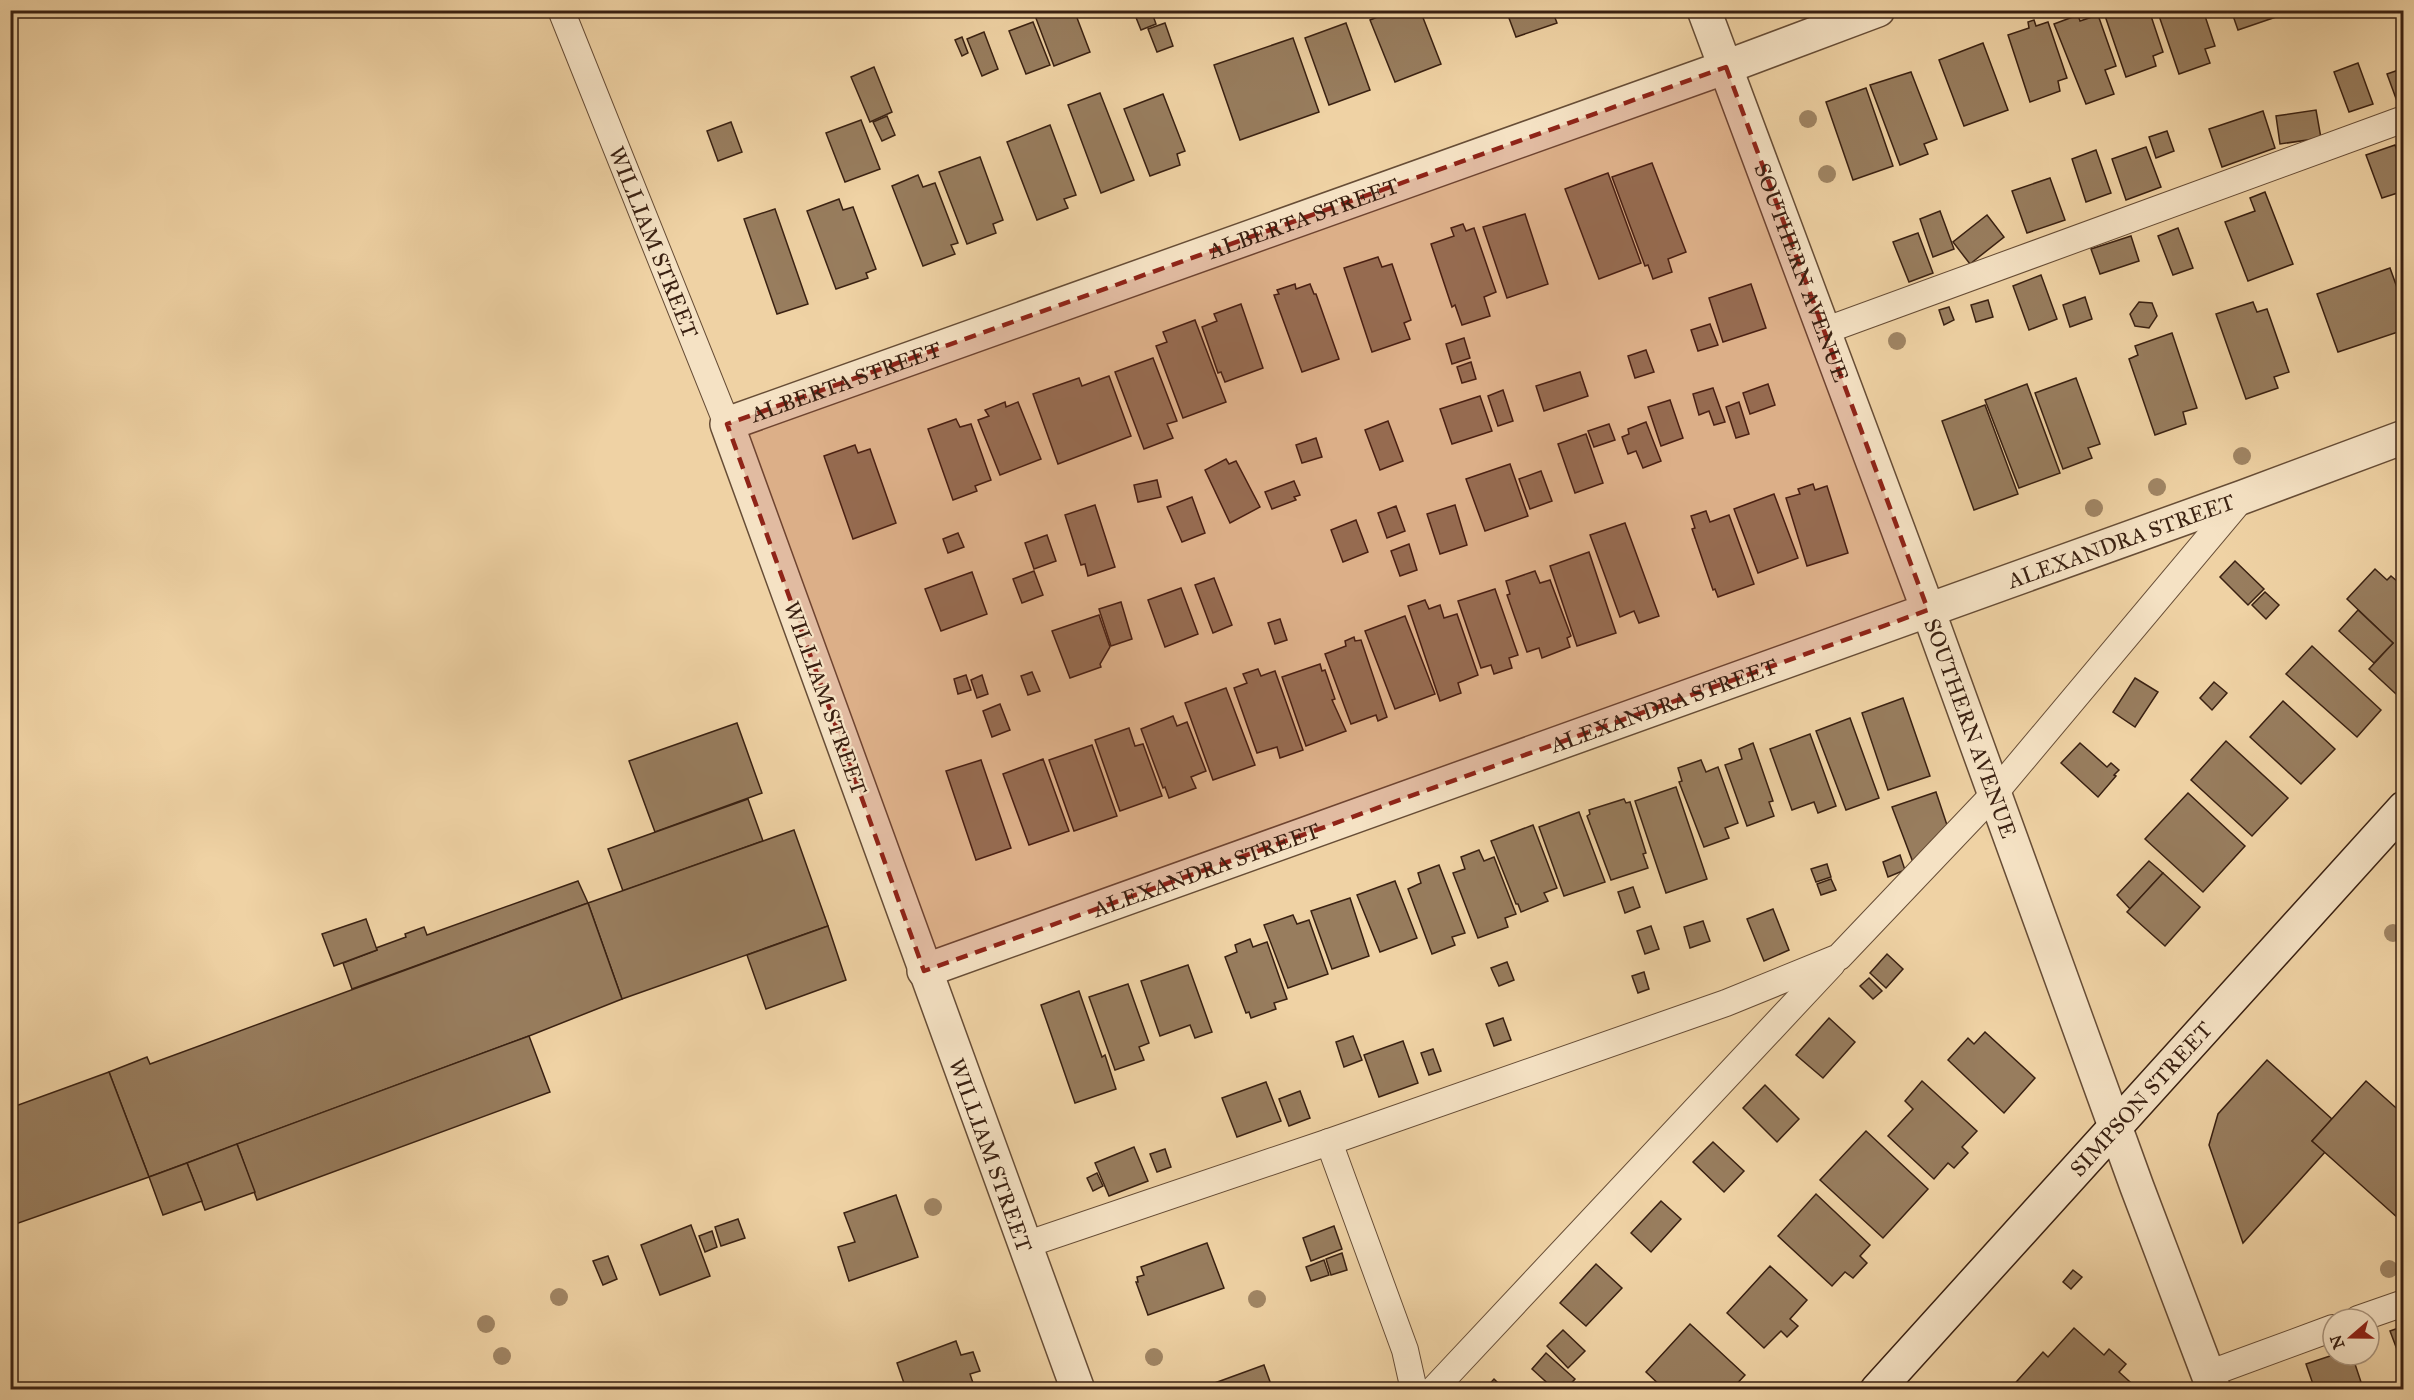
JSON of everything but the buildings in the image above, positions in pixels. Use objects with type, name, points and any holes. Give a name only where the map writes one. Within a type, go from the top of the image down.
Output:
[{"type":"street","name":"SOUTHERN AVENUE","points":[[1704,10],[1928,610],[2211,1382]]},
{"type":"street","name":"ALBERTA STREET","points":[[727,424],[1725,67],[1878,10]]},
{"type":"street","name":"WILLIAM STREET","points":[[727,424],[924,971],[1078,1389]]},
{"type":"street","name":"ALEXANDRA STREET","points":[[924,971],[2243,497],[2403,437]]},
{"type":"street","name":"SIMPSON STREET","points":[[1877,1389],[2403,808]]},
{"type":"lane","name":"WILLIAM STREET","points":[[561,10],[727,424]]},
{"type":"lane","points":[[1824,331],[2403,119]]},
{"type":"lane","points":[[1433,1389],[1994,794],[2243,497]]},
{"type":"lane","points":[[1024,1245],[1329,1142],[1726,1003],[1839,957]]},
{"type":"lane","points":[[1329,1142],[1405,1350],[1414,1389]]},
{"type":"lane","points":[[2381,1310],[2403,1302]]},
{"type":"lane","points":[[2211,1382],[2321,1333]]},
{"type":"highlighted area","points":[[1726,67],[1928,610],[924,971],[727,424]]}]
